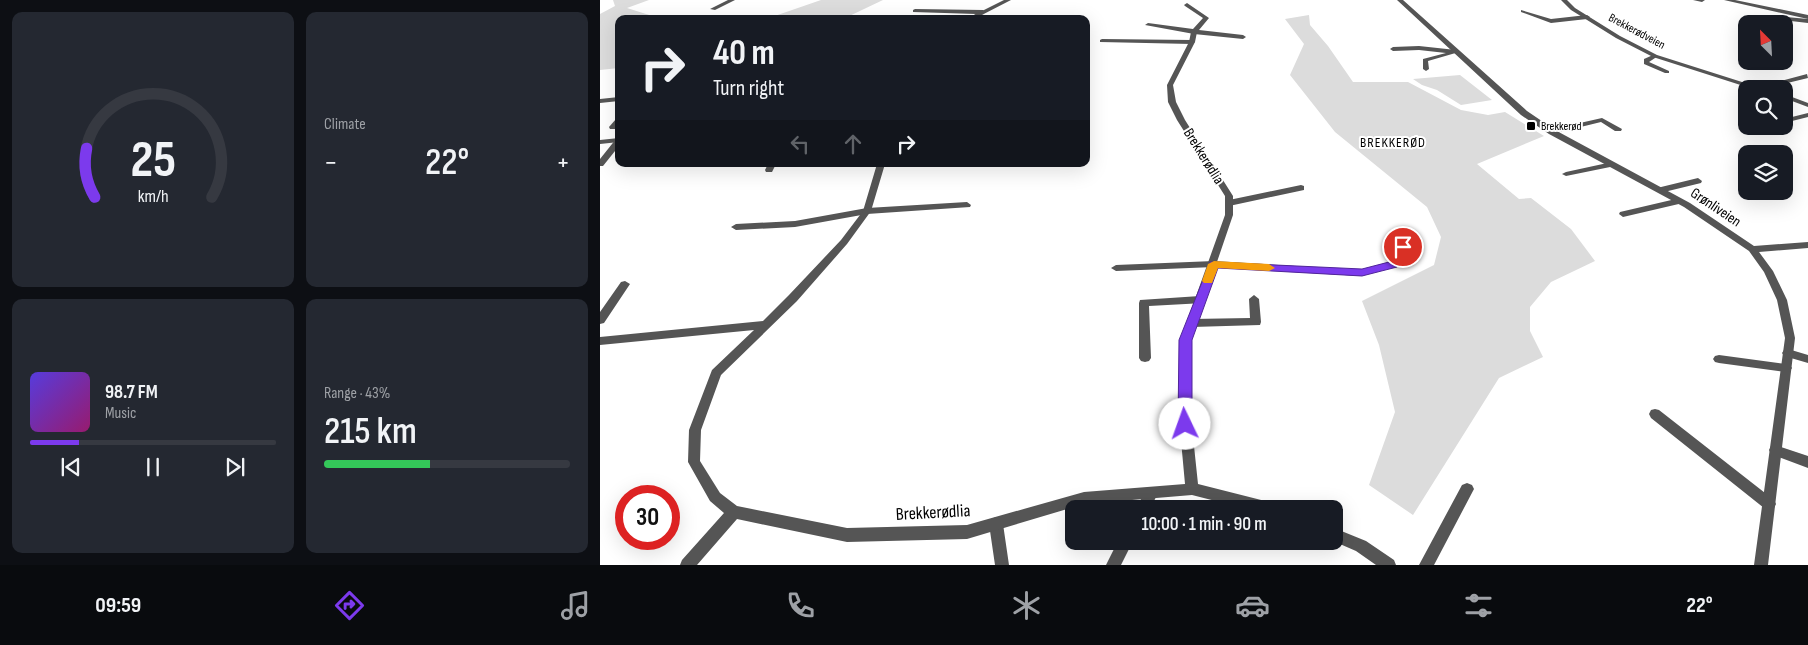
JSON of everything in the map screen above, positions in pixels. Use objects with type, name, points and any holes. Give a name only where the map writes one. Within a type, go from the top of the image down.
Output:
[{"type":"street","points":[[712,9],[732,0]]},
{"type":"street","points":[[980,14],[1008,0]]},
{"type":"street","name":"Grønliveien","points":[[1400,0],[1524,113],[1552,132],[1680,200],[1752,249],[1768,271],[1782,300],[1790,338],[1761,565]]},
{"type":"street","name":"Brekkerødveien","points":[[1564,0],[1587,18],[1655,56],[1738,81]]},
{"type":"street","points":[[1696,0],[1702,0]]},
{"type":"street","points":[[1727,0],[1808,19]]},
{"type":"street","name":"Brekkerødlia","points":[[1187,5],[1206,18],[1193,37],[1170,85],[1172,102],[1181,120],[1229,196],[1229,215],[1214,264],[1185,340],[1184,408],[1192,489]]},
{"type":"street","points":[[1523,10],[1551,21],[1587,18]]},
{"type":"street","points":[[915,11],[984,15]]},
{"type":"street","points":[[1793,20],[1806,22],[1808,19]]},
{"type":"street","points":[[1148,25],[1193,37]]},
{"type":"street","points":[[1102,41],[1243,37]]},
{"type":"street","points":[[1393,49],[1420,48],[1456,52]]},
{"type":"street","points":[[1426,68],[1425,60],[1456,52]]},
{"type":"street","points":[[1655,56],[1646,60],[1646,62],[1668,72]]},
{"type":"street","points":[[1791,80],[1807,76]]},
{"type":"street","points":[[600,101],[615,99]]},
{"type":"street","points":[[1793,99],[1808,105]]},
{"type":"street","points":[[1793,119],[1808,115]]},
{"type":"street","points":[[1552,132],[1602,120],[1618,129]]},
{"type":"street","points":[[600,142],[615,140]]},
{"type":"street","points":[[600,164],[615,145]]},
{"type":"street","points":[[1566,174],[1612,164]]},
{"type":"street","name":"Brekkerødlia","points":[[880,167],[867,211],[837,249],[716,373],[695,430],[694,462],[714,497],[734,512],[847,535],[967,532],[1084,498],[1192,489],[1237,500]]},
{"type":"street","points":[[1660,190],[1698,181]]},
{"type":"street","points":[[1229,203],[1301,188]]},
{"type":"street","points":[[1623,214],[1680,200]]},
{"type":"street","points":[[736,227],[795,224],[867,211],[967,205]]},
{"type":"street","points":[[1752,249],[1808,245]]},
{"type":"street","points":[[1116,268],[1214,264],[1362,272],[1393,264],[1403,247]]},
{"type":"street","points":[[600,320],[625,284]]},
{"type":"street","points":[[1192,323],[1256,322],[1254,299]]},
{"type":"street","points":[[1145,358],[1144,303],[1200,300]]},
{"type":"street","points":[[600,340],[764,325]]},
{"type":"street","points":[[1788,353],[1808,358]]},
{"type":"street","points":[[1719,359],[1786,368]]},
{"type":"street","points":[[1655,414],[1769,504]]},
{"type":"street","points":[[1775,450],[1808,462]]},
{"type":"street","points":[[1426,565],[1467,490]]},
{"type":"street","points":[[1147,500],[1151,492]]},
{"type":"street","points":[[687,565],[734,512]]},
{"type":"street","points":[[996,524],[1002,565]]},
{"type":"street","points":[[1343,539],[1361,546],[1389,565]]},
{"type":"street","points":[[1113,565],[1121,550]]},
{"type":"shaded area","points":[[613,0],[649,0],[627,8],[649,15],[615,15],[615,68],[600,70],[600,14],[615,6]]},
{"type":"shaded area","points":[[821,0],[883,0],[851,15],[778,15]]},
{"type":"shaded area","points":[[1309,15],[1310,25],[1328,46],[1353,82],[1408,82],[1461,110],[1488,115],[1505,112],[1544,136],[1477,164],[1519,199],[1531,198],[1571,229],[1595,261],[1551,282],[1530,307],[1530,331],[1543,357],[1499,378],[1413,515],[1369,485],[1395,412],[1379,345],[1362,301],[1434,265],[1441,237],[1427,207],[1335,132],[1290,75],[1304,44],[1285,19]]},
{"type":"shaded area","points":[[1460,75],[1492,100],[1461,105],[1437,90],[1422,85],[1413,79]]},
{"type":"slow traffic","points":[[1208,281],[1214,264],[1269,268]]},
{"type":"place","name":"Brekkerød","points":[[1531,126]]},
{"type":"district","name":"BREKKERØD","points":[[1393,142]]},
{"type":"route","points":[[1185,424],[1185,340],[1214,264],[1362,272],[1393,264],[1403,247]]}]
